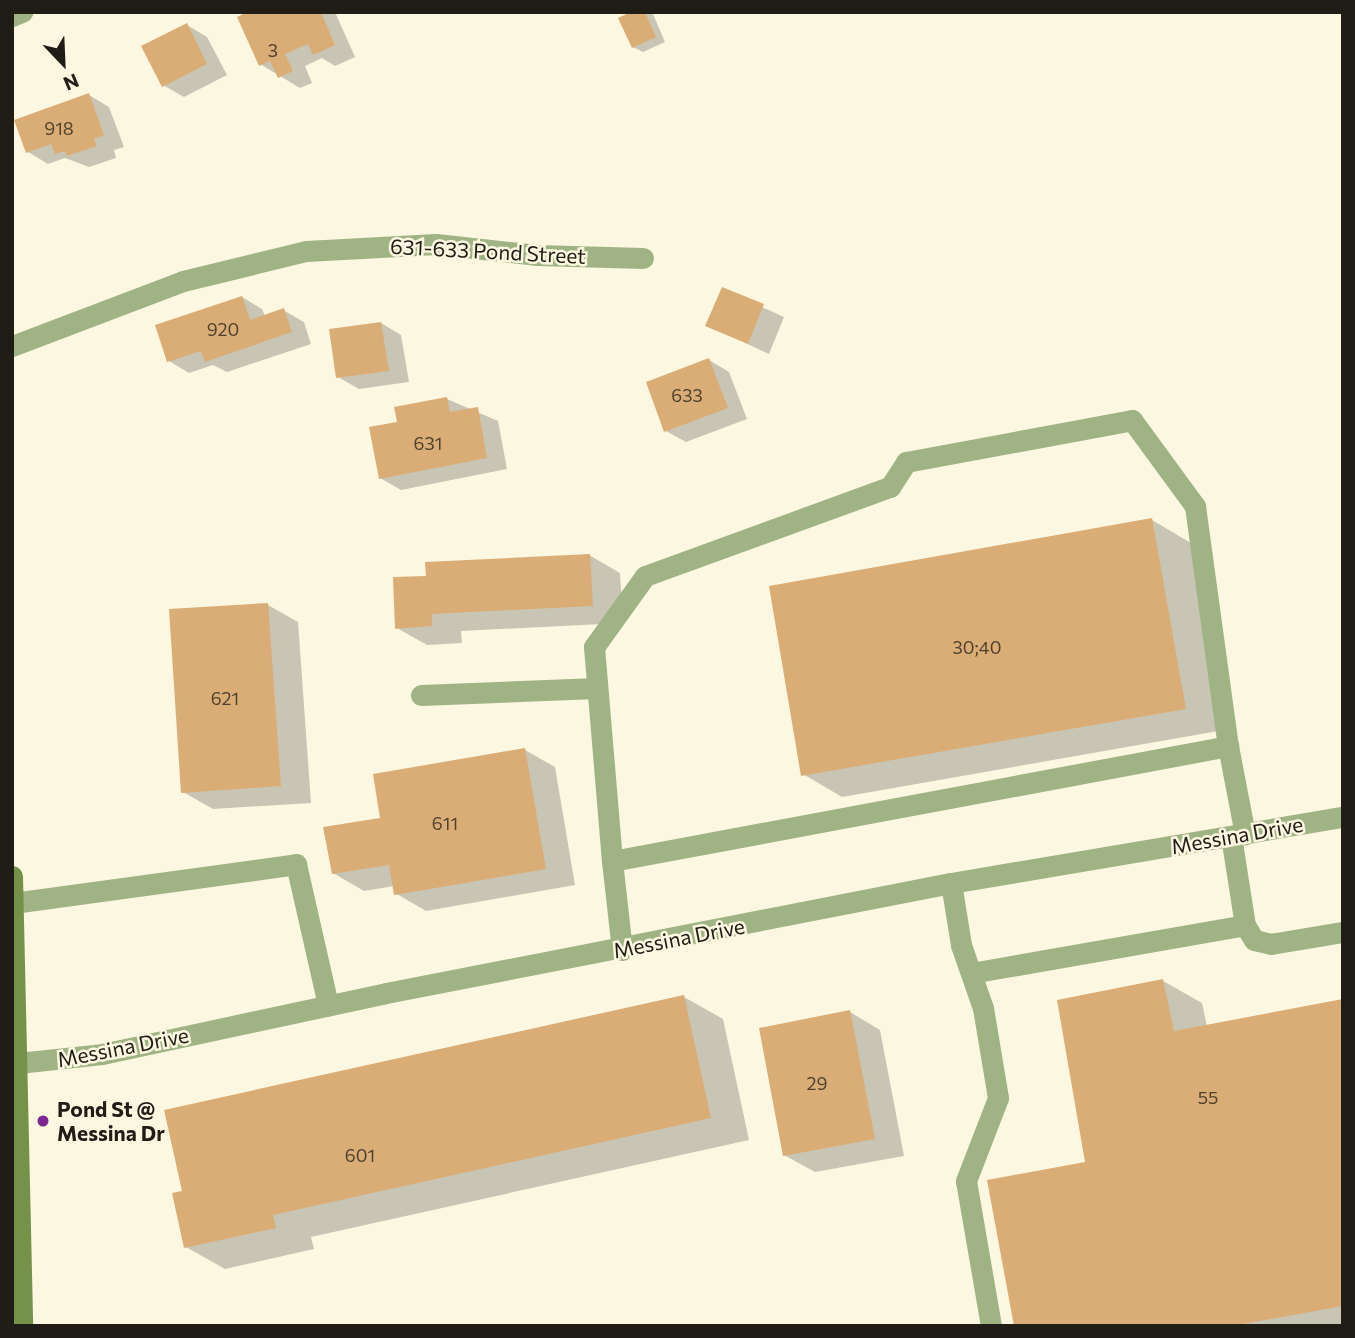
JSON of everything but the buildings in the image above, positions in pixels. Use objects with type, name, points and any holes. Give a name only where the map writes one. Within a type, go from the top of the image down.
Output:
[{"type":"main road","points":[[12,876],[22,1326]]},
{"type":"street","points":[[12,16],[22,12]]},
{"type":"street","name":"631-633 Pond Street","points":[[12,346],[183,281],[306,251],[436,244],[537,255],[643,258]]},
{"type":"street","points":[[622,950],[594,647],[645,576],[890,487],[906,462],[1132,420],[1195,506],[1228,746],[1245,925],[1261,944],[1343,932]]},
{"type":"street","points":[[421,695],[597,688]]},
{"type":"street","points":[[612,860],[1228,746]]},
{"type":"street","name":"Messina Drive","points":[[18,1063],[102,1054],[328,1005],[622,950],[951,883],[1343,817]]},
{"type":"street","points":[[13,903],[296,864],[328,1005]]},
{"type":"street","points":[[951,883],[961,945],[983,1008],[998,1098],[966,1181],[991,1326]]},
{"type":"street","points":[[971,973],[1245,925]]},
{"type":"place","name":"Pond St @ Messina Dr","points":[[43,1121]]}]
